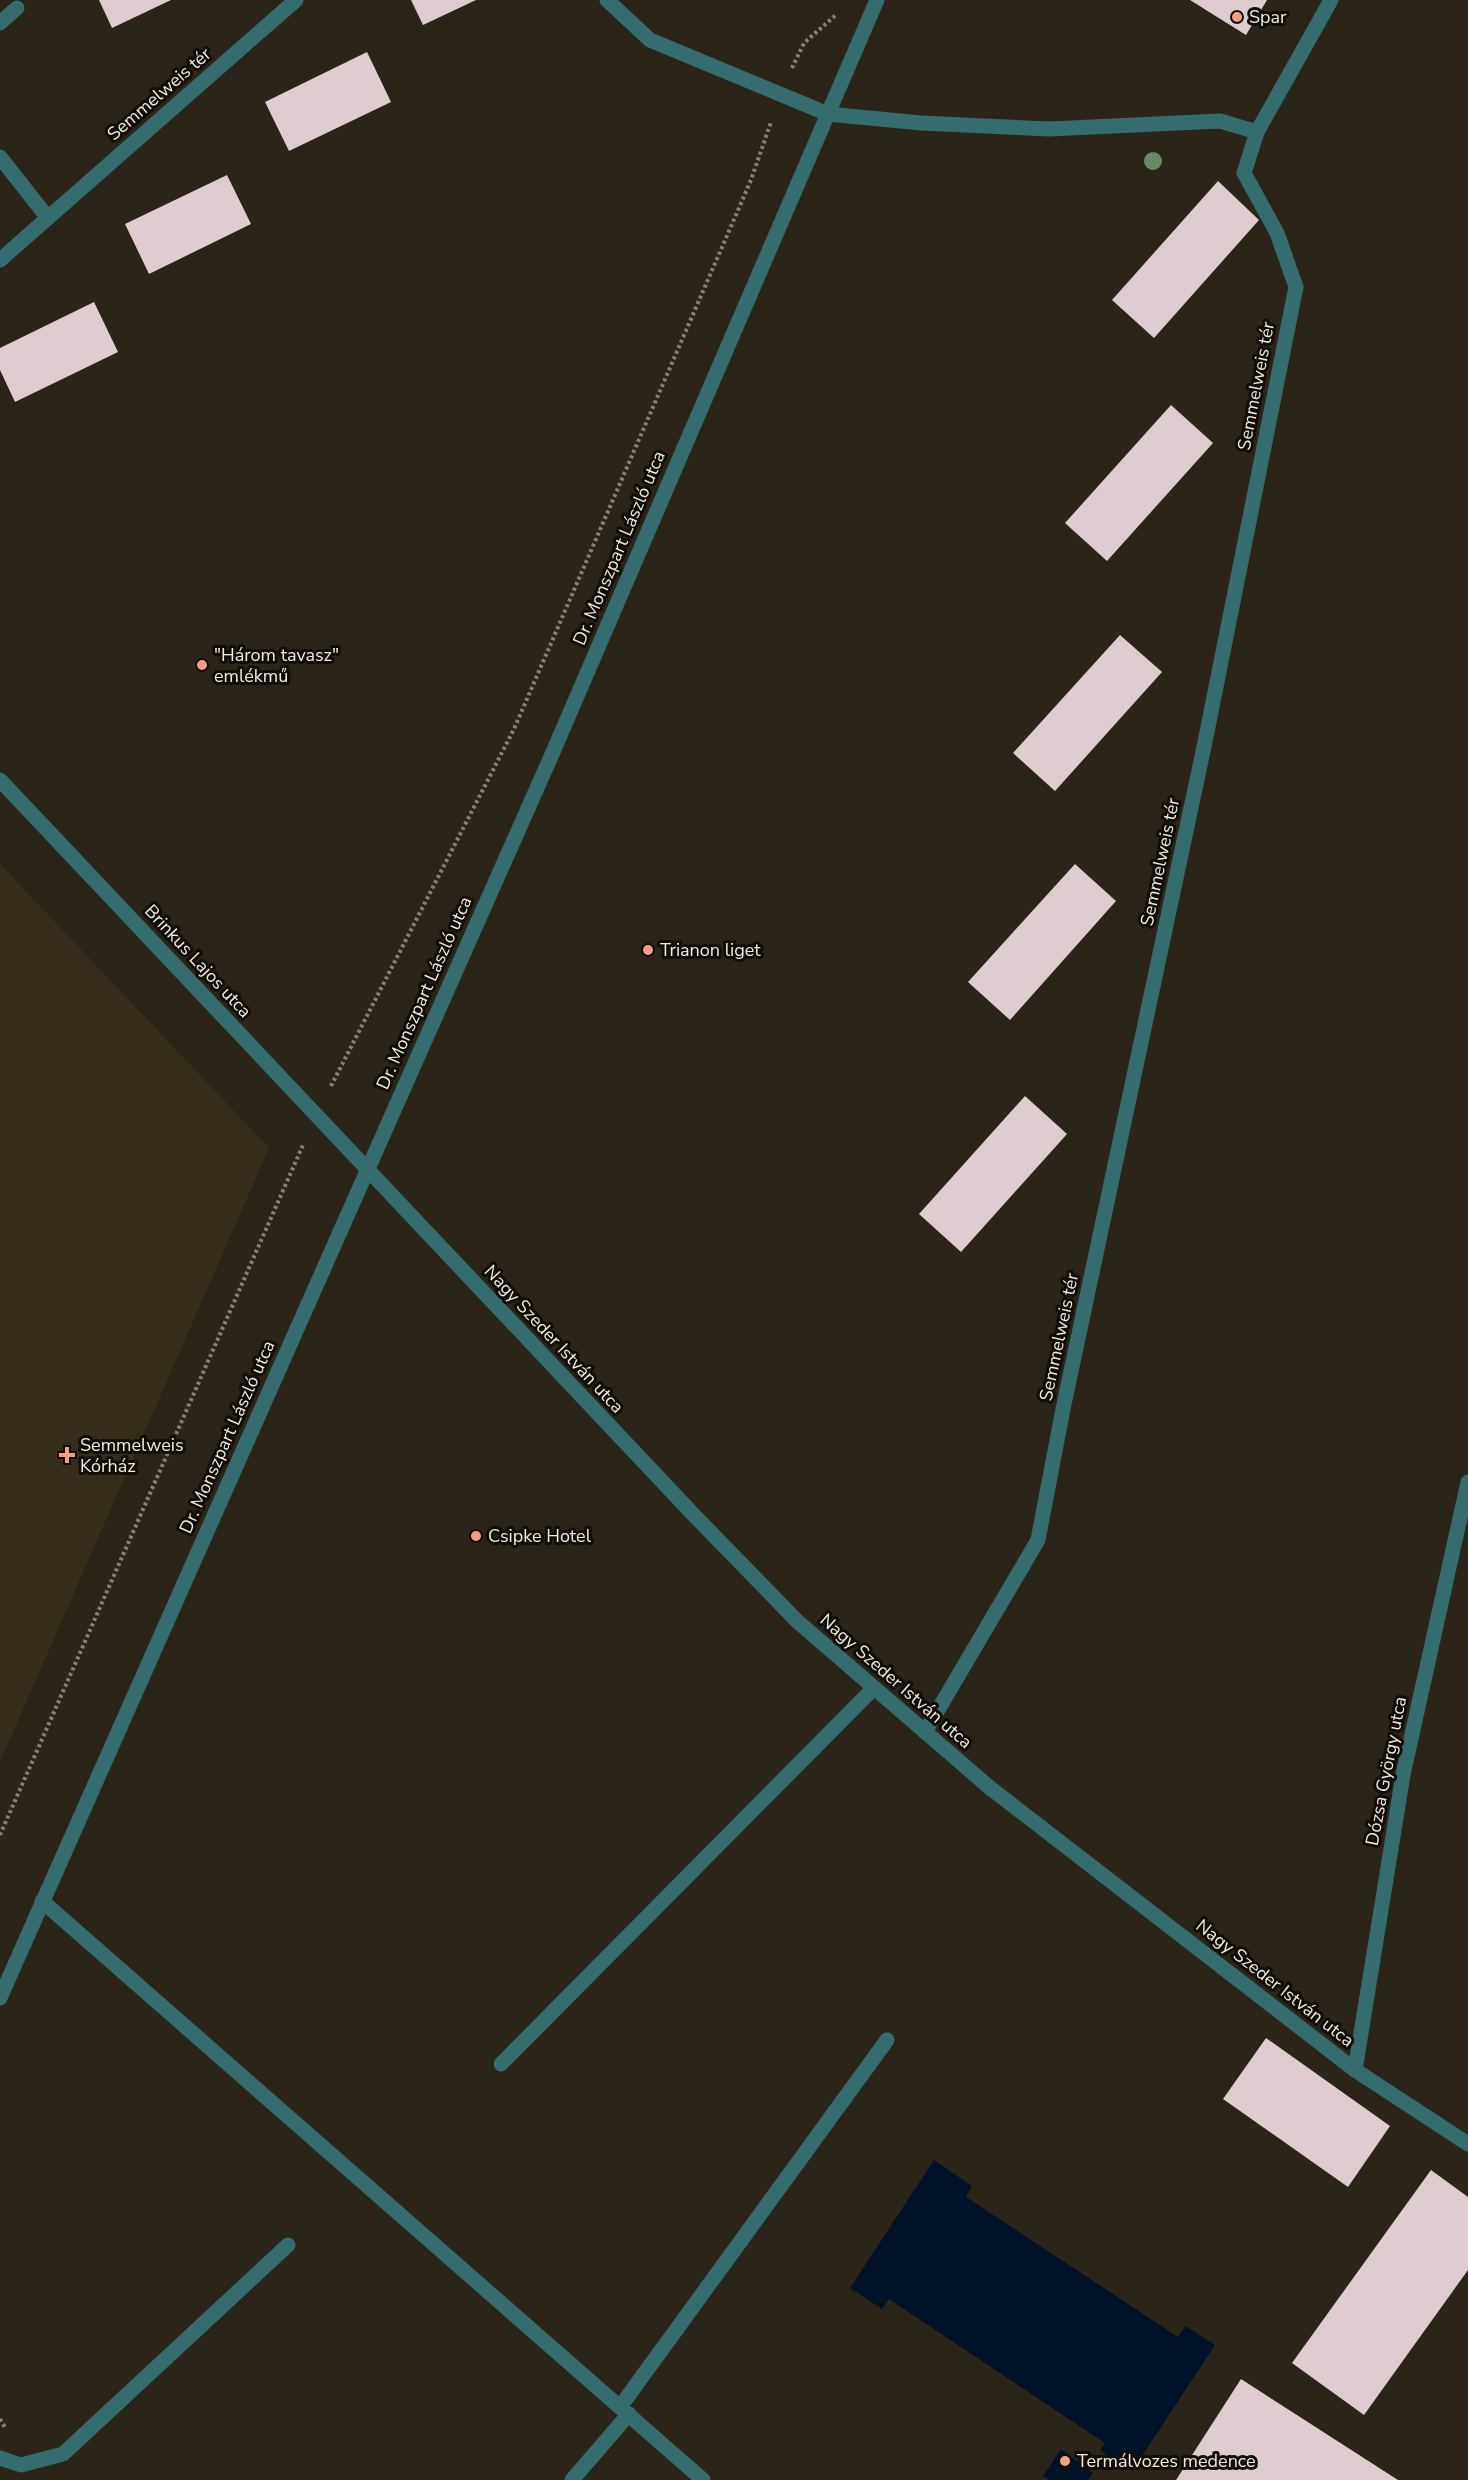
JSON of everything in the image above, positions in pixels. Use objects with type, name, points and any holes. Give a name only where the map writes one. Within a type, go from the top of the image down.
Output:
[{"type":"street","name":"Semmelweis tér","points":[[0,260],[296,0]]},
{"type":"street","points":[[607,0],[650,40],[828,114],[921,123],[1049,129],[1220,121],[1257,132]]},
{"type":"street","name":"Dr. Monszpart László utca","points":[[1,1993],[553,752],[877,0]]},
{"type":"street","name":"Semmelweis tér","points":[[925,1731],[1038,1540],[1203,753],[1296,287],[1277,233],[1244,173],[1257,132],[1331,0]]},
{"type":"street","points":[[0,23],[17,8]]},
{"type":"street","points":[[0,157],[48,218]]},
{"type":"street","name":"Brinkus Lajos utca","points":[[0,780],[368,1169]]},
{"type":"street","name":"Nagy Szeder István utca","points":[[368,1169],[691,1512],[797,1621],[989,1787],[1355,2070],[1468,2144]]},
{"type":"street","name":"Dózsa György utca","points":[[1355,2070],[1403,1775],[1468,1485]]},
{"type":"street","points":[[501,2064],[874,1688]]},
{"type":"street","points":[[42,1901],[703,2480]]},
{"type":"street","points":[[572,2480],[624,2411],[887,2040]]},
{"type":"street","points":[[0,2458],[21,2465],[63,2454],[288,2246]]},
{"type":"path","points":[[0,1835],[316,1116],[514,729],[751,180],[780,94],[804,43],[843,8]]},
{"type":"shaded area","name":"Semmelweis Kórház","points":[[0,864],[269,1148],[0,1762]]},
{"type":"water","points":[[934,2160],[972,2186],[966,2197],[1178,2337],[1186,2326],[1215,2345],[1132,2471],[1100,2450],[1105,2443],[889,2299],[882,2309],[850,2288]]},
{"type":"water","name":"Termálvozes medence","points":[[1061,2449],[1093,2473],[1088,2480],[1049,2480],[1043,2476]]},
{"type":"building","points":[[99,0],[171,0],[112,28]]},
{"type":"building","points":[[411,0],[476,0],[423,25]]},
{"type":"building","name":"Spar","points":[[1190,0],[1267,0],[1246,35]]},
{"type":"building","points":[[367,52],[391,102],[289,151],[265,102]]},
{"type":"building","points":[[227,175],[251,224],[149,274],[125,224]]},
{"type":"building","points":[[1218,181],[1259,220],[1154,338],[1112,300]]},
{"type":"building","points":[[94,302],[118,352],[15,402],[0,370],[0,348]]},
{"type":"building","points":[[1171,405],[1213,443],[1107,561],[1065,523]]},
{"type":"building","points":[[1120,635],[1162,672],[1055,791],[1013,753]]},
{"type":"building","points":[[1075,864],[1116,901],[1010,1020],[968,982]]},
{"type":"building","points":[[1025,1096],[1067,1134],[961,1252],[919,1214]]},
{"type":"building","points":[[1266,2038],[1390,2126],[1348,2187],[1223,2099]]},
{"type":"building","points":[[1431,2170],[1468,2197],[1468,2270],[1364,2415],[1292,2363]]},
{"type":"building","points":[[1241,2379],[1398,2480],[1176,2480]]},
{"type":"place","name":"Spar","points":[[1237,17]]},
{"type":"place","name":"\"Három tavasz\" emlékmű","points":[[202,665]]},
{"type":"place","name":"Trianon liget","points":[[648,950]]},
{"type":"place","name":"Semmelweis Kórház","points":[[67,1455]]},
{"type":"place","name":"Csipke Hotel","points":[[476,1536]]},
{"type":"place","name":"Termálvozes medence","points":[[1065,2461]]}]
